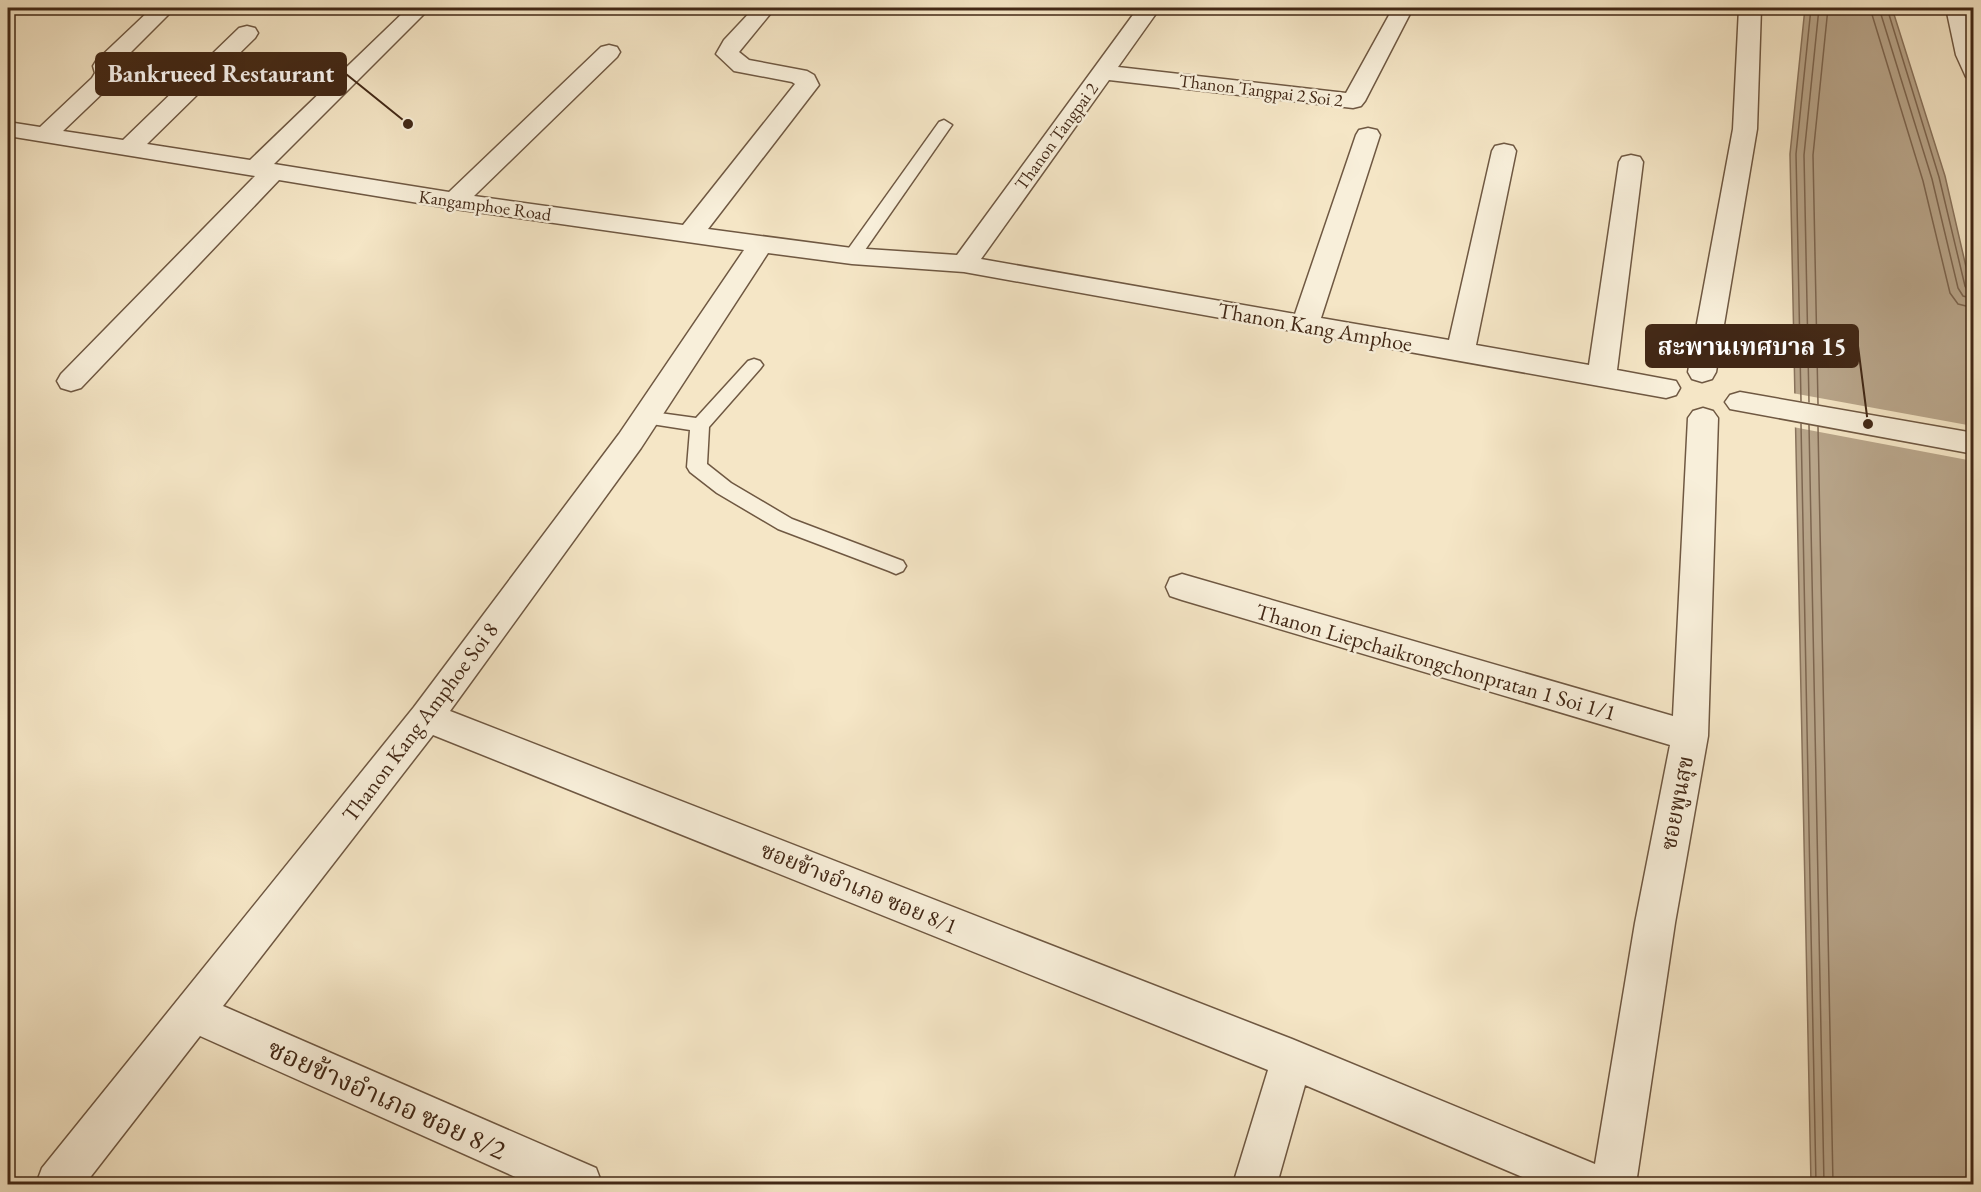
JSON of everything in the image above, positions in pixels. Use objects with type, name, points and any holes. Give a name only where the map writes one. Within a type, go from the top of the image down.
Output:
[{"type":"street","points":[[20,135],[101,82],[106,73],[104,66],[164,8]]},
{"type":"street","points":[[71,381],[264,170],[420,8]]},
{"type":"street","points":[[690,234],[807,85],[806,80],[799,76],[742,66],[727,54],[765,8]]},
{"type":"street","name":"Thanon Tangpai 2","points":[[964,264],[1149,8]]},
{"type":"street","points":[[1702,372],[1745,129],[1750,8]]},
{"type":"street","points":[[1956,8],[1967,55],[1974,72]]},
{"type":"street","name":"Thanon Tangpai 2 Soi 2","points":[[1102,72],[1353,101],[1403,9]]},
{"type":"street","points":[[128,149],[247,33]]},
{"type":"street","points":[[455,201],[609,52]]},
{"type":"street","name":"Kangamphoe Road","points":[[20,135],[128,149],[455,201],[761,244],[852,256],[964,264]]},
{"type":"street","points":[[1305,326],[1368,135]]},
{"type":"street","points":[[1460,353],[1504,152]]},
{"type":"street","points":[[1602,377],[1631,162]]},
{"type":"street","name":"Thanon Kang Amphoe Soi 8","points":[[58,1185],[426,717],[645,417],[761,244]]},
{"type":"street","name":"Thanon Kang Amphoe","points":[[964,264],[1666,388]]},
{"type":"street","points":[[1754,404],[1730,416],[1718,419],[1703,418],[1689,414],[1677,406],[1668,397],[1666,388],[1669,380],[1676,374],[1702,372],[1729,384],[1737,393],[1754,404],[1974,444]]},
{"type":"street","name":"ซอยพูนสุข","points":[[1614,1185],[1655,923],[1690,736],[1703,418]]},
{"type":"street","name":"Thanon Liepchaikrongchonpratan 1 Soi 1/1","points":[[1182,587],[1690,736]]},
{"type":"street","name":"ซอยข้างอำเภอ ซอย 8/1","points":[[426,717],[1292,1059],[1591,1185]]},
{"type":"street","name":"ซอยข้างอำเภอ ซอย 8/2","points":[[194,1012],[580,1185]]},
{"type":"street","points":[[1256,1185],[1292,1059]]},
{"type":"lane","points":[[852,256],[944,125]]},
{"type":"lane","points":[[754,365],[700,425],[697,466],[724,488],[785,524],[896,566]]},
{"type":"lane","points":[[645,417],[700,425]]},
{"type":"water","points":[[1805,8],[1892,8],[1945,176],[1973,297],[1973,1184],[1811,1184],[1790,154]]},
{"type":"pier","points":[[1792,393],[1973,426],[1973,461],[1793,427]]},
{"type":"place","name":"Bankrueed Restaurant","points":[[408,124]]},
{"type":"place","name":"สะพานเทศบาล 15","points":[[1868,424]]}]
